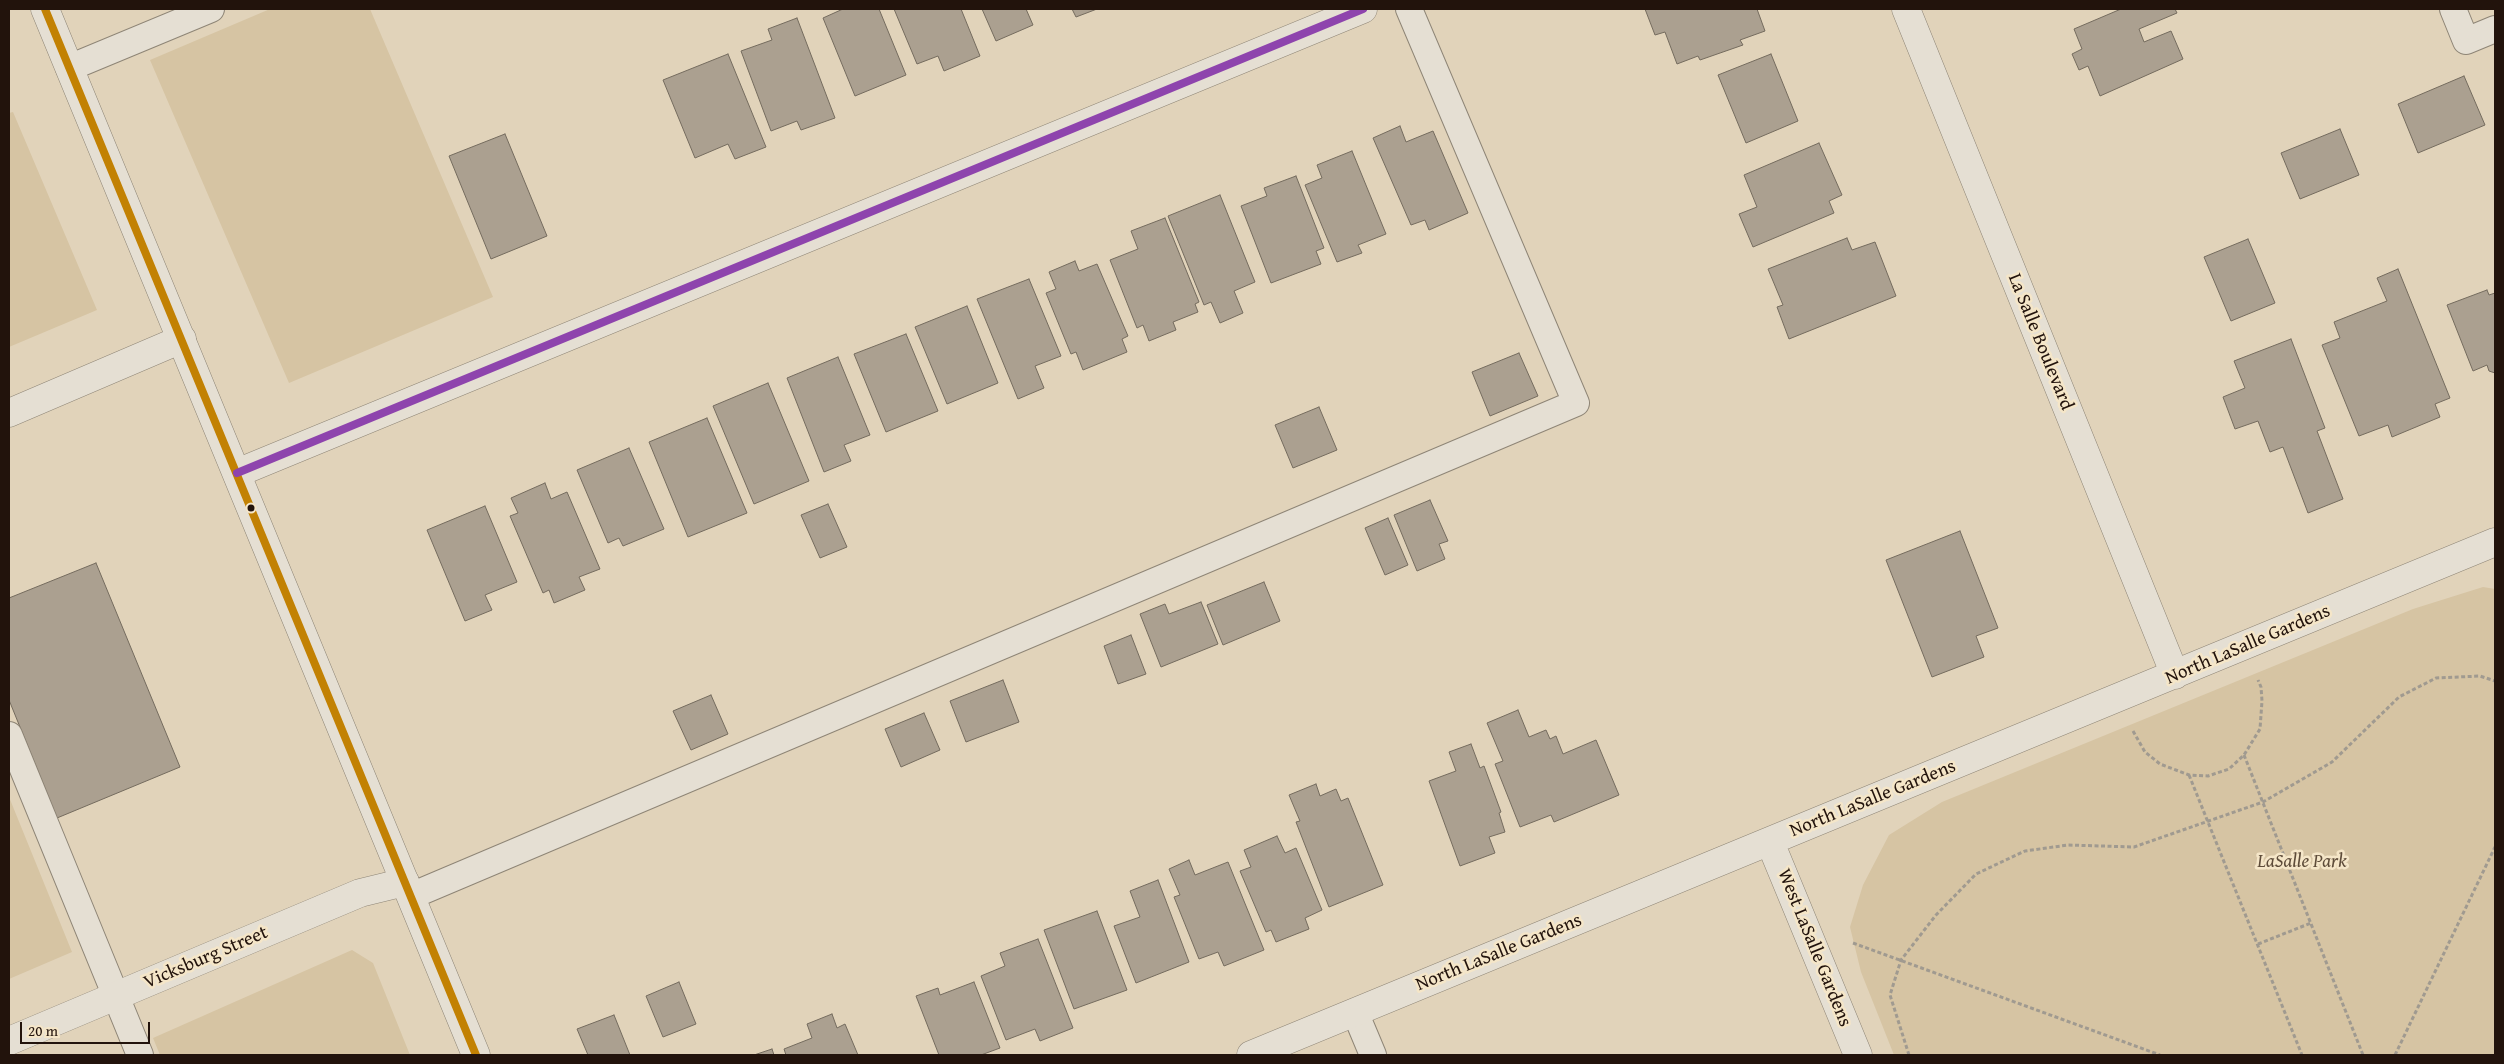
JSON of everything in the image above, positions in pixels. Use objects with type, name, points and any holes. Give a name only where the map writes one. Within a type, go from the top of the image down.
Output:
[{"type":"street","points":[[45,9],[476,1055]]},
{"type":"street","points":[[237,473],[1364,9]]},
{"type":"street","name":"La Salle Boulevard","points":[[1906,9],[2174,675]]},
{"type":"street","points":[[9,413],[182,339]]},
{"type":"street","name":"North LaSalle Gardens","points":[[1251,1055],[2495,542]]},
{"type":"street","name":"West LaSalle Gardens","points":[[1770,842],[1858,1055]]},
{"type":"street","name":"Vicksburg Street","points":[[9,1041],[360,893],[408,889]]},
{"type":"lane","points":[[70,68],[211,9]]},
{"type":"lane","points":[[408,889],[1576,404],[1409,9]]},
{"type":"lane","points":[[2453,9],[2466,41],[2495,29]]},
{"type":"lane","points":[[9,735],[140,1055]]},
{"type":"lane","points":[[1355,1012],[1373,1055]]},
{"type":"path","points":[[2119,698],[2135,736],[2145,752],[2160,764],[2189,775],[2208,776],[2229,769],[2244,755],[2260,729],[2261,687],[2243,646]]},
{"type":"path","points":[[1909,1055],[1890,994],[1901,960],[1936,915],[1976,874],[2025,851],[2068,845],[2134,847],[2263,802],[2332,762],[2399,697],[2436,678],[2480,676],[2495,681]]},
{"type":"path","points":[[2244,755],[2363,1055]]},
{"type":"path","points":[[2189,775],[2302,1055]]},
{"type":"path","points":[[2395,1055],[2495,848]]},
{"type":"path","points":[[2258,944],[2311,923]]},
{"type":"path","points":[[1854,943],[2160,1055]]},
{"type":"green space","points":[[270,9],[370,9],[493,297],[289,383],[150,60]]},
{"type":"green space","points":[[13,112],[97,310],[9,347],[9,113]]},
{"type":"green space","name":"LaSalle Park","points":[[2483,587],[2495,589],[2495,1055],[1894,1055],[1861,972],[1850,927],[1863,885],[1889,835],[1942,802],[2413,609]]},
{"type":"green space","points":[[9,797],[72,952],[9,979]]},
{"type":"green space","points":[[352,950],[373,963],[410,1055],[160,1055],[153,1038]]},
{"type":"building","points":[[843,9],[879,9],[906,75],[855,96],[823,18]]},
{"type":"building","points":[[894,9],[961,9],[980,56],[944,71],[938,56],[917,64]]},
{"type":"building","points":[[982,9],[1026,9],[1033,25],[996,41]]},
{"type":"building","points":[[1072,9],[1097,9],[1076,17]]},
{"type":"building","points":[[1645,9],[1757,9],[1765,31],[1740,40],[1743,45],[1700,60],[1698,56],[1677,64],[1665,32],[1655,35]]},
{"type":"building","points":[[2121,9],[2175,9],[2177,13],[2139,29],[2144,42],[2171,31],[2183,59],[2100,96],[2088,66],[2079,70],[2072,54],[2082,49],[2074,29]]},
{"type":"building","points":[[797,18],[835,118],[801,130],[797,121],[771,131],[741,51],[772,40],[768,29]]},
{"type":"building","points":[[728,54],[766,147],[735,159],[728,144],[695,158],[663,80]]},
{"type":"building","points":[[1771,54],[1798,121],[1746,143],[1718,75]]},
{"type":"building","points":[[2464,76],[2485,125],[2418,153],[2398,104]]},
{"type":"building","points":[[1400,126],[1406,142],[1433,131],[1468,213],[1429,230],[1425,220],[1411,225],[1373,138]]},
{"type":"building","points":[[2340,129],[2359,175],[2300,199],[2281,153]]},
{"type":"building","points":[[505,134],[547,236],[491,259],[449,156]]},
{"type":"building","points":[[1819,143],[1842,195],[1829,201],[1834,213],[1753,247],[1739,214],[1757,207],[1744,175]]},
{"type":"building","points":[[1352,151],[1386,234],[1358,245],[1362,253],[1337,262],[1305,185],[1322,178],[1317,165]]},
{"type":"building","points":[[1296,176],[1324,248],[1316,251],[1321,264],[1271,283],[1241,206],[1267,196],[1264,188]]},
{"type":"building","points":[[1220,195],[1255,282],[1234,291],[1243,313],[1220,323],[1211,302],[1204,305],[1168,216]]},
{"type":"building","points":[[1165,218],[1199,302],[1195,304],[1198,312],[1173,322],[1176,330],[1149,341],[1143,325],[1137,328],[1110,260],[1138,249],[1131,231]]},
{"type":"building","points":[[1847,238],[1852,250],[1875,242],[1896,296],[1789,339],[1777,307],[1783,305],[1768,269]]},
{"type":"building","points":[[2248,239],[2275,303],[2231,321],[2204,257]]},
{"type":"building","points":[[1075,261],[1079,271],[1097,264],[1128,336],[1122,339],[1127,352],[1083,370],[1076,352],[1071,354],[1046,293],[1056,289],[1049,272]]},
{"type":"building","points":[[2398,269],[2450,398],[2435,404],[2440,417],[2392,437],[2388,425],[2359,436],[2322,345],[2340,338],[2334,322],[2387,301],[2377,278]]},
{"type":"building","points":[[1029,279],[1061,356],[1035,366],[1044,388],[1018,399],[977,299]]},
{"type":"building","points":[[2487,290],[2489,295],[2495,293],[2495,373],[2489,371],[2487,365],[2473,371],[2447,305]]},
{"type":"building","points":[[967,306],[998,383],[947,404],[915,327]]},
{"type":"building","points":[[906,334],[938,411],[886,432],[854,354]]},
{"type":"building","points":[[2291,339],[2325,428],[2317,431],[2343,499],[2308,513],[2283,447],[2270,452],[2258,421],[2235,429],[2223,397],[2245,388],[2234,361]]},
{"type":"building","points":[[1519,353],[1538,396],[1490,416],[1472,372]]},
{"type":"building","points":[[838,357],[870,435],[844,445],[851,461],[824,472],[787,378]]},
{"type":"building","points":[[768,383],[809,481],[754,504],[713,406]]},
{"type":"building","points":[[1319,407],[1337,450],[1293,468],[1275,425]]},
{"type":"building","points":[[707,418],[747,513],[688,537],[649,442]]},
{"type":"building","points":[[629,448],[664,529],[623,546],[619,538],[608,543],[577,470]]},
{"type":"building","points":[[545,483],[551,499],[567,492],[600,569],[579,577],[585,590],[554,603],[549,590],[543,593],[510,516],[518,513],[511,498]]},
{"type":"building","points":[[1430,500],[1448,541],[1439,544],[1445,559],[1417,571],[1394,515]]},
{"type":"building","points":[[828,504],[847,547],[820,558],[801,515]]},
{"type":"building","points":[[485,506],[517,582],[485,595],[492,610],[465,621],[427,530]]},
{"type":"building","points":[[1388,518],[1408,565],[1385,575],[1365,528]]},
{"type":"building","points":[[1960,531],[1998,628],[1976,636],[1984,657],[1932,677],[1886,560]]},
{"type":"building","points":[[96,563],[180,767],[57,818],[9,700],[9,598]]},
{"type":"building","points":[[1264,582],[1280,621],[1223,645],[1207,605]]},
{"type":"building","points":[[1201,602],[1218,644],[1161,667],[1140,614],[1165,604],[1169,614]]},
{"type":"building","points":[[1131,635],[1146,674],[1118,684],[1104,646]]},
{"type":"building","points":[[1003,680],[1019,722],[966,742],[950,701]]},
{"type":"building","points":[[711,695],[728,734],[691,750],[673,711]]},
{"type":"building","points":[[1518,710],[1529,737],[1546,730],[1550,739],[1556,736],[1563,754],[1596,740],[1619,795],[1554,822],[1551,815],[1520,827],[1495,764],[1503,761],[1487,723]]},
{"type":"building","points":[[924,713],[940,750],[901,767],[885,729]]},
{"type":"building","points":[[1471,744],[1480,768],[1484,766],[1501,812],[1499,813],[1505,832],[1489,837],[1495,853],[1460,866],[1429,781],[1456,771],[1449,752]]},
{"type":"building","points":[[1316,784],[1320,796],[1336,789],[1341,801],[1348,798],[1383,885],[1329,907],[1296,822],[1300,821],[1289,795]]},
{"type":"building","points":[[1277,836],[1285,853],[1296,848],[1322,910],[1305,918],[1309,929],[1276,942],[1271,930],[1266,932],[1240,871],[1251,867],[1244,850]]},
{"type":"building","points":[[1189,860],[1195,875],[1228,862],[1264,950],[1224,966],[1218,952],[1199,959],[1174,897],[1180,895],[1169,869]]},
{"type":"building","points":[[1158,880],[1189,962],[1136,983],[1114,926],[1140,917],[1130,891]]},
{"type":"building","points":[[1097,911],[1127,990],[1074,1009],[1044,930]]},
{"type":"building","points":[[1038,939],[1073,1028],[1040,1041],[1035,1029],[1006,1040],[981,976],[1005,966],[1000,953]]},
{"type":"building","points":[[679,982],[696,1024],[663,1037],[646,996]]},
{"type":"building","points":[[974,982],[1000,1048],[981,1055],[939,1055],[916,996],[938,988],[940,995]]},
{"type":"building","points":[[832,1014],[837,1028],[845,1024],[858,1055],[786,1055],[784,1049],[812,1038],[807,1024]]},
{"type":"building","points":[[614,1015],[630,1055],[588,1055],[577,1029]]},
{"type":"building","points":[[772,1049],[774,1055],[754,1055]]},
{"type":"transit line","points":[[45,9],[476,1055]]},
{"type":"transit line","points":[[237,473],[1363,9]]}]
